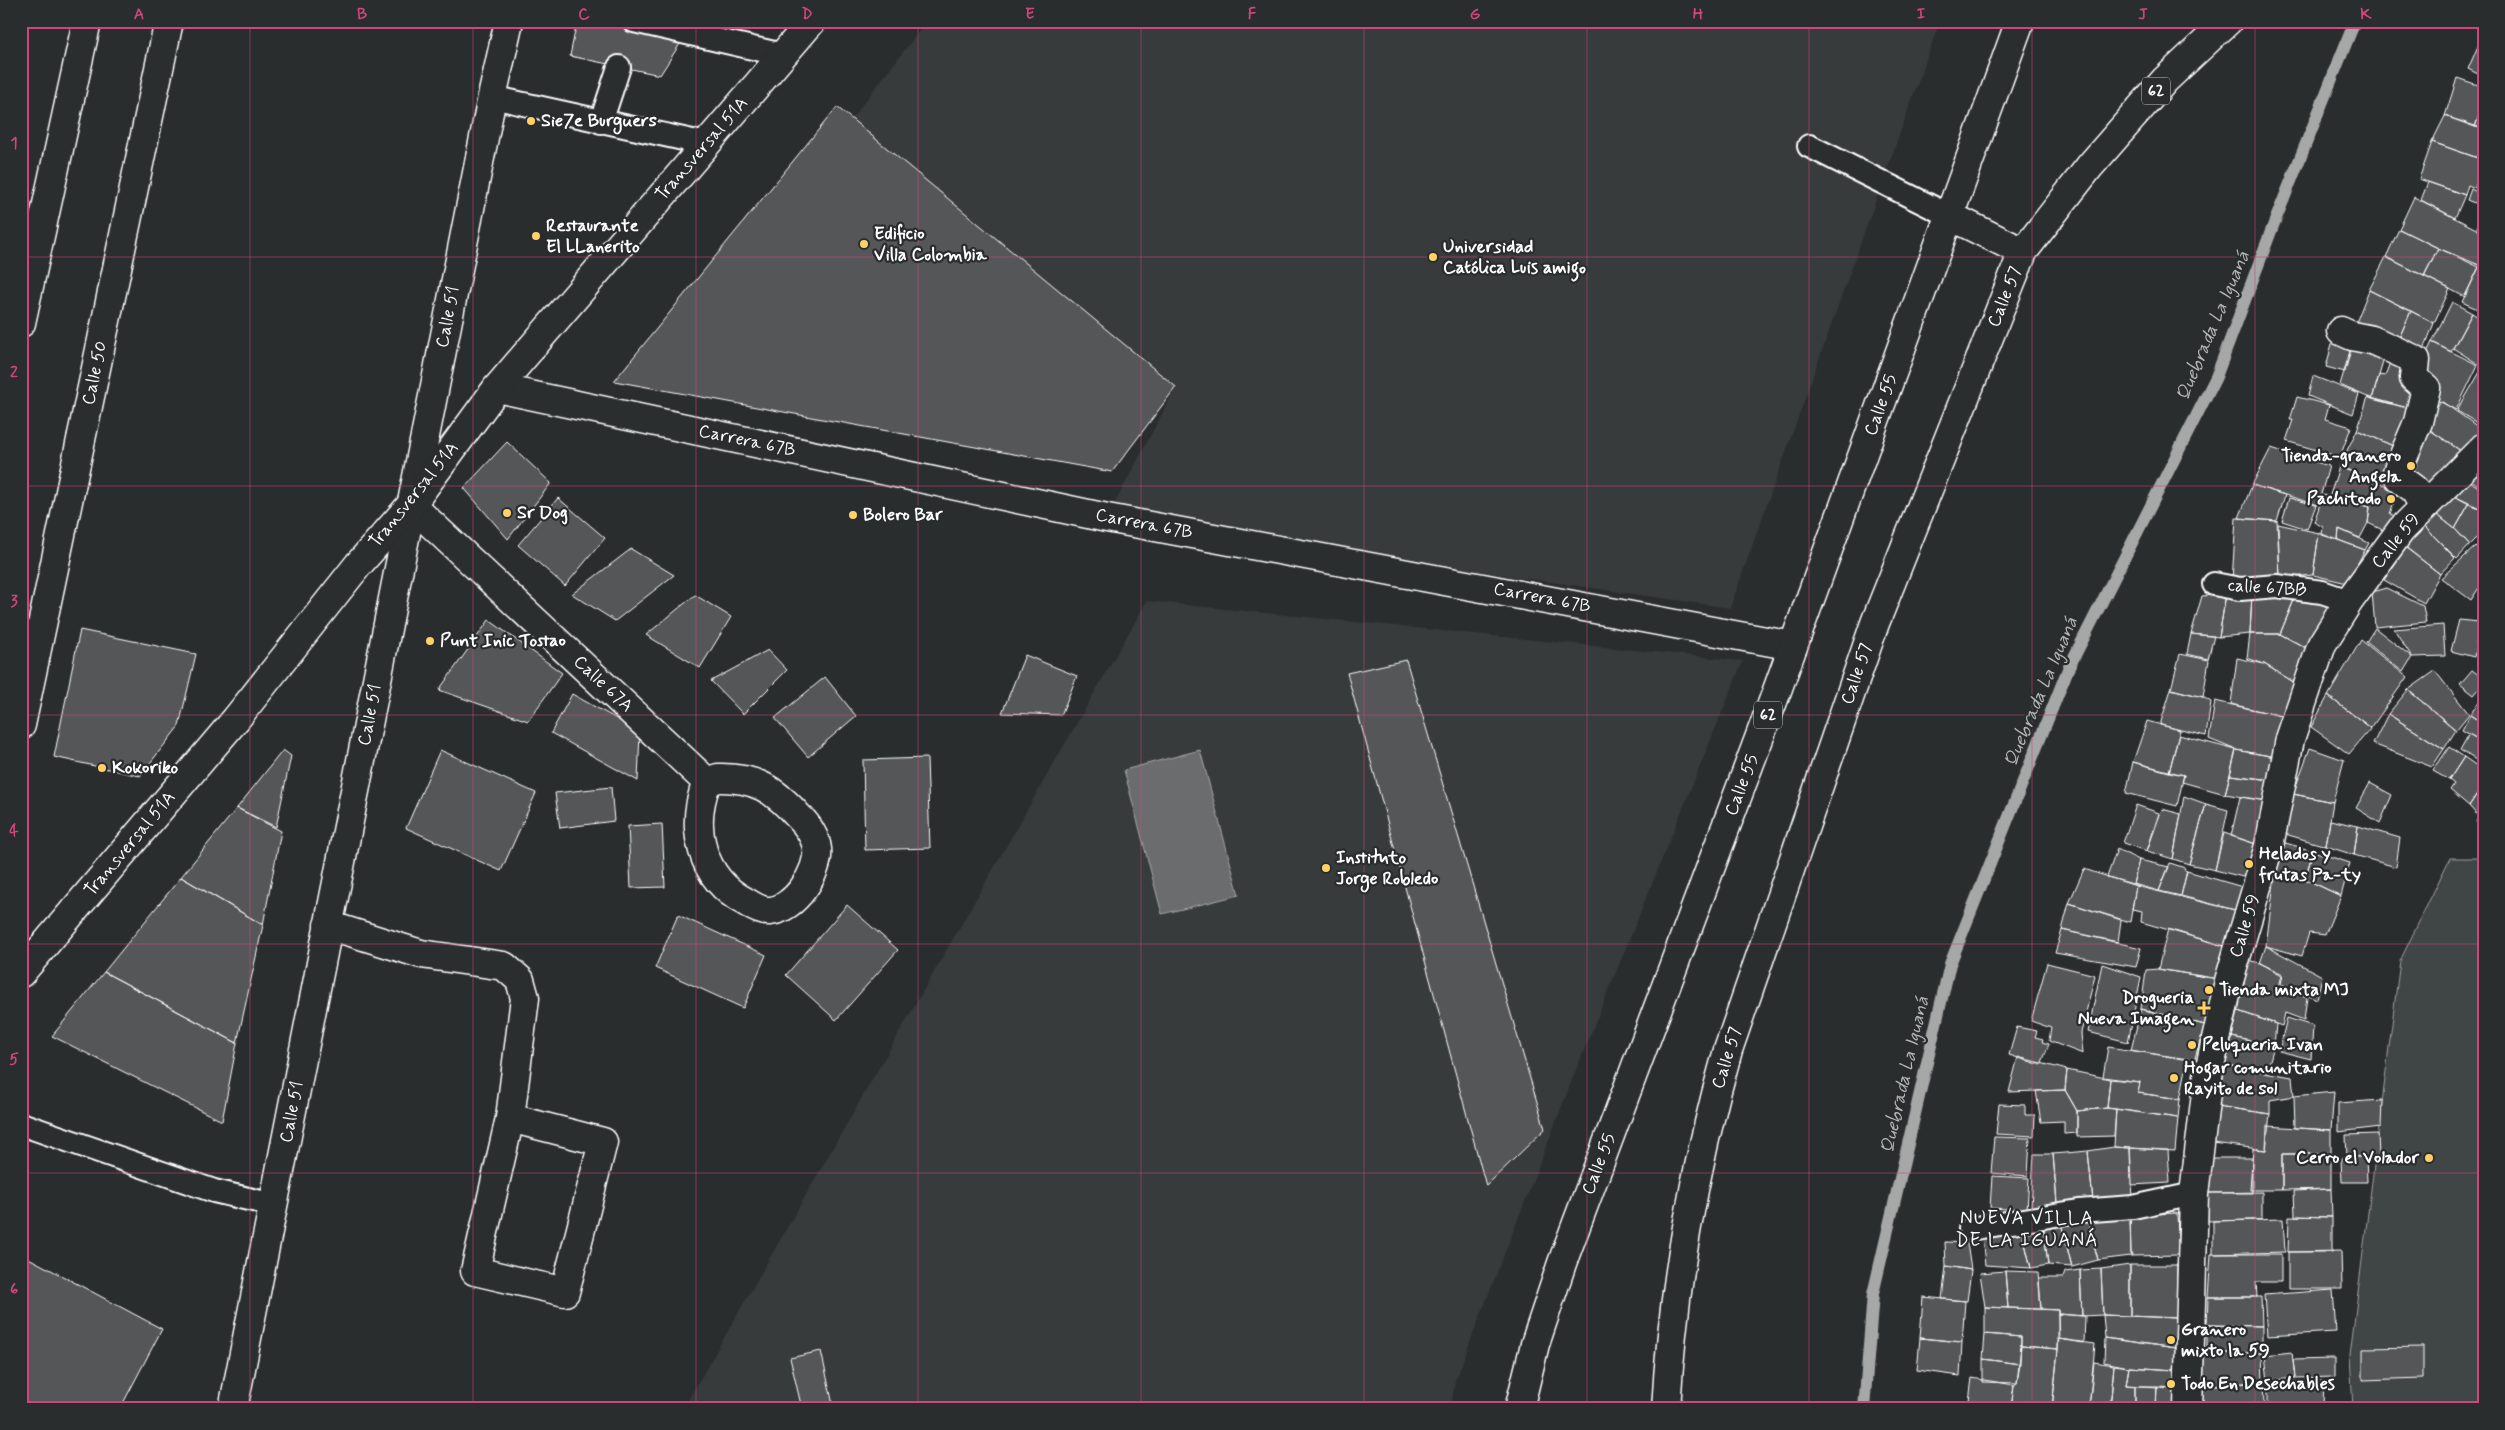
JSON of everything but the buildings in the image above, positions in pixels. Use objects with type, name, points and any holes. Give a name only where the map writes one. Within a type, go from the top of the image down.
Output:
[{"type":"main road","points":[[21,323],[87,21]]},
{"type":"main road","name":"Calle 50","points":[[21,725],[168,21]]},
{"type":"main road","name":"Calle 51","points":[[233,1409],[411,504],[492,97],[509,21]]},
{"type":"main road","name":"Transversal 51A","points":[[21,973],[236,719],[358,564],[411,504],[497,388],[812,21]]},
{"type":"main road","name":"Calle 55","points":[[1519,1409],[1535,1344],[1562,1263],[1793,646],[2020,21]]},
{"type":"main road","name":"Calle 57","points":[[1666,1409],[1669,1347],[1683,1241],[1709,1116],[1728,1050],[1875,623],[2023,252],[2090,166],[2165,80],[2228,21]]},
{"type":"main road","points":[[1950,216],[2023,252]]},
{"type":"main road","points":[[2342,331],[2352,336],[2372,340],[2416,360],[2414,378],[2426,388],[2418,422],[2397,472],[2399,478],[2414,489],[2424,507]]},
{"type":"main road","name":"Carrera 67B","points":[[497,388],[1107,518],[1793,646]]},
{"type":"main road","name":"Calle 59","points":[[2188,1409],[2194,1194],[2208,1076],[2229,982],[2269,846],[2290,739],[2322,644],[2349,602],[2401,530],[2484,447]]},
{"type":"main road","name":"Calle 67A","points":[[411,504],[707,782]]},
{"type":"main road","points":[[718,778],[739,778],[757,783],[783,799],[807,825],[818,849],[815,871],[801,892],[785,905],[771,911],[754,906],[731,894],[717,881],[701,848],[701,797],[707,782],[718,778]]},
{"type":"main road","points":[[328,925],[420,954],[504,966],[520,980],[525,998],[510,1118],[475,1271],[565,1292],[603,1142],[510,1118]]},
{"type":"lane","points":[[633,25],[783,55]]},
{"type":"lane","points":[[601,122],[619,67]]},
{"type":"lane","points":[[492,97],[706,144]]},
{"type":"lane","points":[[1809,146],[1950,216]]},
{"type":"lane","name":"calle 67BB","points":[[2214,584],[2240,589],[2277,586],[2322,592],[2349,602]]},
{"type":"lane","points":[[21,1124],[214,1191],[274,1205]]},
{"type":"lane","points":[[1970,1229],[2079,1211],[2133,1207],[2194,1194]]},
{"type":"shaded area","name":"Universidad Católica Luis amigo","points":[[927,21],[1940,21],[1730,608],[1107,518],[1176,387],[845,127]]},
{"type":"shaded area","name":"Instituto Jorge Robledo","points":[[1147,601],[1743,661],[1574,1075],[1455,1381],[1451,1409],[683,1409]]},
{"type":"shaded area","points":[[1200,750],[1239,895],[1162,914],[1124,770]]},
{"type":"shaded area","name":"Cerro el Volador","points":[[2450,858],[2484,858],[2484,1409],[2353,1409],[2350,1355],[2400,961]]},
{"type":"waterway","name":"Quebrada La Iguaná","points":[[1864,1409],[1873,1294],[1950,964],[2068,669],[2216,377],[2273,226],[2355,21]]},
{"type":"place","name":"Sie7e Burguers","points":[[531,121]]},
{"type":"place","name":"Restaurante El LLanerito","points":[[536,236]]},
{"type":"place","name":"Edificio Villa Colombia","points":[[864,244]]},
{"type":"place","name":"Universidad Católica Luis amigo","points":[[1433,257]]},
{"type":"place","name":"Tienda-granero Angela","points":[[2411,466]]},
{"type":"place","name":"Pachitodo","points":[[2391,499]]},
{"type":"place","name":"Sr Dog","points":[[507,513]]},
{"type":"place","name":"Bolero Bar","points":[[853,515]]},
{"type":"place","name":"Punt Inic Tostao","points":[[430,641]]},
{"type":"place","name":"Kokoriko","points":[[102,768]]},
{"type":"place","name":"Helados y frutas Pa-ty","points":[[2249,864]]},
{"type":"place","name":"Instituto Jorge Robledo","points":[[1326,868]]},
{"type":"place","name":"Tienda mixta MJ","points":[[2209,990]]},
{"type":"place","name":"Drogueria Nueva Imagen","points":[[2204,1008]]},
{"type":"place","name":"Peluqueria Ivan","points":[[2192,1045]]},
{"type":"place","name":"Hogar comunitario Rayito de sol","points":[[2174,1078]]},
{"type":"place","name":"Cerro el Volador","points":[[2429,1158]]},
{"type":"place","name":"Granero mixto la 59","points":[[2171,1340]]},
{"type":"place","name":"Todo En Desechables","points":[[2171,1384]]},
{"type":"district","name":"NUEVA VILLA DE LA IGUANÁ","points":[[2027,1229]]}]
